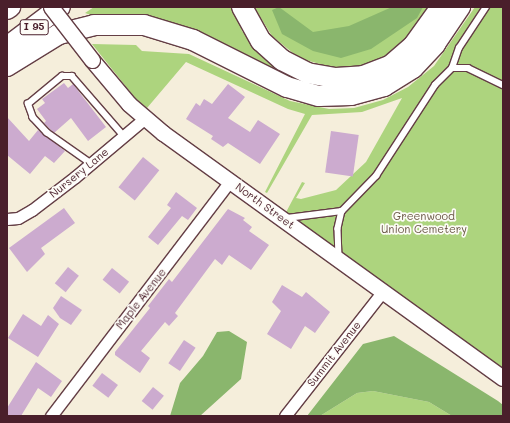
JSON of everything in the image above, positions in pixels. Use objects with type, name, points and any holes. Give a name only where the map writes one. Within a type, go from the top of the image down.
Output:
[{"type":"highway","name":"I 95","points":[[7,47],[60,7]]},
{"type":"highway","points":[[242,7],[258,36],[282,60],[307,73],[336,78],[363,76],[391,65],[413,46],[442,7]]},
{"type":"highway","points":[[7,66],[59,34],[94,26],[138,24],[177,33],[271,80],[302,92],[319,96],[351,95],[384,86],[412,68],[435,44],[460,7]]},
{"type":"street","name":"North Street","points":[[51,7],[116,90],[145,118],[503,378]]},
{"type":"street","name":"Nursery Lane","points":[[7,219],[18,218],[32,210],[91,164],[145,118]]},
{"type":"street","name":"Maple Avenue","points":[[51,416],[230,180]]},
{"type":"street","name":"Summit Avenue","points":[[285,416],[383,291]]},
{"type":"lane","points":[[339,259],[338,229],[342,211],[376,176],[435,85],[452,68],[459,48],[486,7]]},
{"type":"lane","points":[[452,68],[468,68],[503,86]]},
{"type":"lane","points":[[91,164],[47,133],[28,110],[28,104],[62,76],[72,76],[124,136]]},
{"type":"lane","points":[[283,218],[342,211]]},
{"type":"green space","points":[[94,7],[235,7],[242,31],[268,61],[300,80],[341,87],[317,90],[85,13]]},
{"type":"green space","points":[[254,7],[431,7],[407,45],[362,67],[330,67],[299,58],[272,36]]},
{"type":"green space","points":[[279,7],[313,32],[349,26],[392,7],[423,7],[417,18],[371,49],[341,58],[313,51],[282,34],[272,10]]},
{"type":"green space","name":"Greenwood Union Cemetery","points":[[475,7],[503,7],[503,379],[283,218],[302,182],[305,183],[296,198],[301,199],[336,190],[366,162],[402,98],[362,112],[312,115],[267,193],[265,192],[305,114],[288,109],[186,62],[147,108],[135,98],[92,44],[136,45],[142,51],[189,54],[290,101],[329,109],[354,108],[383,100],[408,87],[434,66]]},
{"type":"green space","points":[[229,331],[247,342],[241,379],[200,416],[170,416],[180,383],[203,356],[217,332]]},
{"type":"green space","points":[[394,336],[498,401],[503,405],[503,416],[452,416],[429,402],[373,391],[357,393],[320,416],[307,416],[363,344]]},
{"type":"green space","points":[[373,391],[429,402],[452,416],[320,416],[357,393]]},
{"type":"building","points":[[64,83],[68,88],[73,84],[106,127],[88,141],[71,118],[54,133],[44,123],[46,121],[37,109],[45,103],[42,99]]},
{"type":"building","points":[[228,84],[245,97],[228,118],[250,132],[258,120],[280,134],[260,164],[228,143],[223,147],[211,139],[213,136],[186,119],[196,103],[200,106],[204,99],[212,104]]},
{"type":"building","points":[[7,117],[29,141],[38,130],[65,151],[54,163],[45,156],[30,174],[7,155]]},
{"type":"building","points":[[331,131],[359,135],[353,176],[325,173]]},
{"type":"building","points":[[143,157],[159,170],[135,201],[118,187]]},
{"type":"building","points":[[176,192],[197,208],[188,220],[182,216],[158,245],[148,237],[171,208],[167,205]]},
{"type":"building","points":[[64,208],[75,223],[41,248],[45,254],[27,272],[9,248]]},
{"type":"building","points":[[228,209],[245,218],[243,220],[252,227],[249,231],[269,245],[251,270],[229,255],[222,265],[215,259],[175,313],[178,316],[169,326],[165,322],[141,351],[150,358],[140,373],[115,355],[115,352],[150,308],[148,306],[169,279],[172,282]]},
{"type":"building","points":[[68,267],[79,276],[66,292],[55,283]]},
{"type":"building","points":[[112,268],[129,282],[120,294],[103,280]]},
{"type":"building","points":[[282,285],[302,297],[306,292],[330,312],[315,333],[305,326],[291,349],[267,334],[281,311],[272,302]]},
{"type":"building","points":[[61,296],[82,310],[71,325],[60,318],[53,308]]},
{"type":"building","points":[[23,314],[41,326],[48,315],[59,324],[38,357],[8,338]]},
{"type":"building","points":[[184,340],[196,348],[180,371],[168,363]]},
{"type":"building","points":[[36,362],[62,381],[51,397],[38,388],[21,416],[7,416],[7,408]]},
{"type":"building","points":[[102,373],[118,385],[108,398],[92,386]]},
{"type":"building","points":[[153,387],[164,396],[153,410],[142,401]]}]
